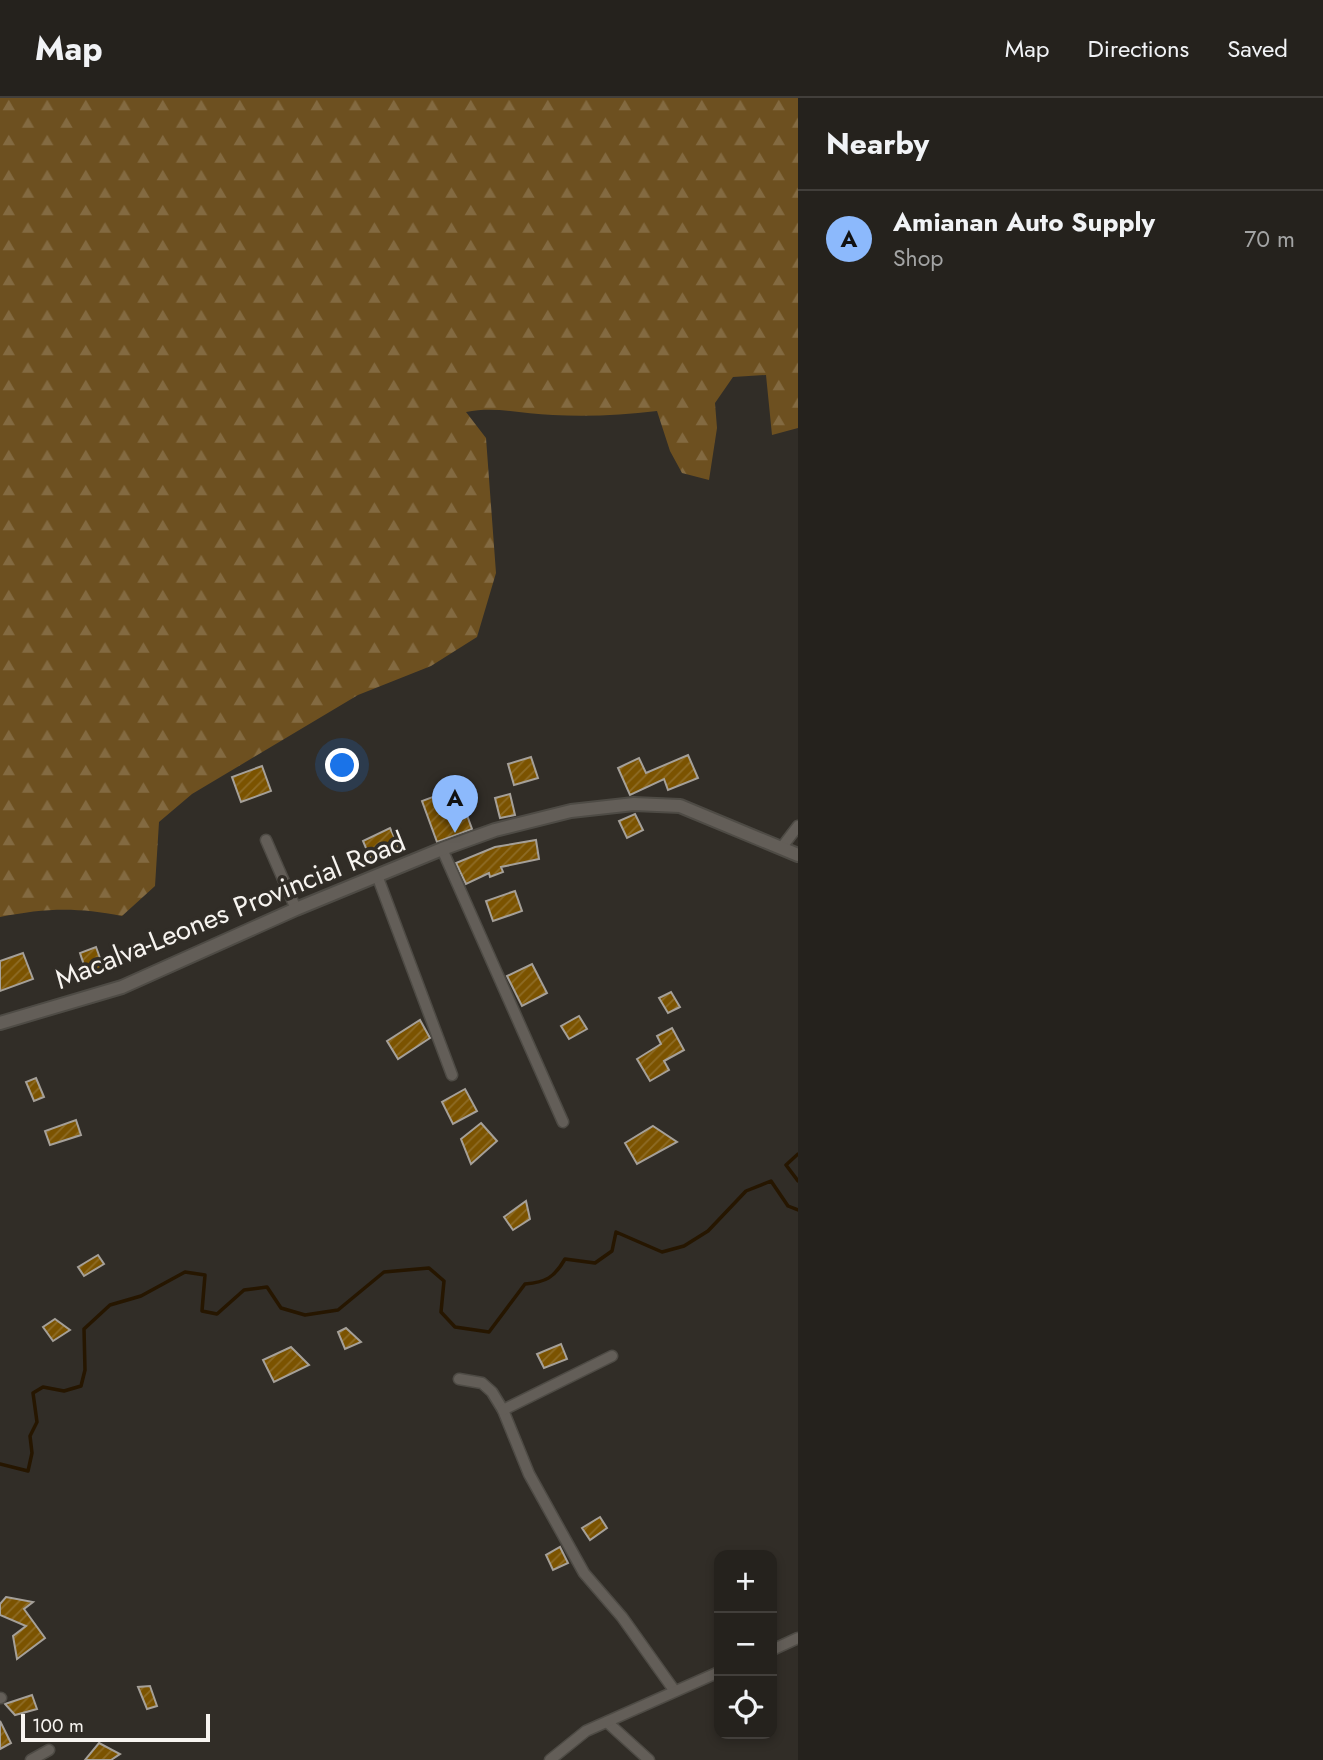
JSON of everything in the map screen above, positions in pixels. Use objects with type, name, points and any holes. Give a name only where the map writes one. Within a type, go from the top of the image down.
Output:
[{"type":"street","name":"Macalva-Leones Provincial Road","points":[[0,1023],[114,989],[296,909],[442,849],[495,830],[571,811],[649,803],[698,811],[798,855]]},
{"type":"street","points":[[782,847],[798,826]]},
{"type":"street","points":[[266,840],[296,909]]},
{"type":"street","points":[[442,849],[563,1122]]},
{"type":"street","points":[[378,877],[452,1075]]},
{"type":"street","points":[[503,1409],[612,1356]]},
{"type":"street","points":[[459,1379],[487,1386],[503,1409],[529,1474],[584,1573],[622,1617],[674,1690]]},
{"type":"street","points":[[777,1648],[798,1639]]},
{"type":"street","points":[[550,1760],[586,1731],[714,1674]]},
{"type":"street","points":[[607,1722],[649,1760]]},
{"type":"street","points":[[31,1760],[49,1749]]},
{"type":"green space","points":[[0,98],[798,98],[798,428],[772,435],[766,375],[733,377],[715,403],[717,428],[709,480],[682,473],[670,451],[657,411],[580,416],[499,410],[466,412],[486,438],[496,573],[477,637],[431,666],[358,695],[192,794],[159,822],[155,886],[122,916],[61,910],[0,917]]},
{"type":"building","points":[[688,755],[698,778],[668,790],[664,779],[630,795],[618,768],[639,758],[646,773]]},
{"type":"building","points":[[531,757],[538,778],[514,785],[508,764]]},
{"type":"building","points":[[262,766],[271,791],[241,802],[232,777]]},
{"type":"building","points":[[457,788],[472,829],[437,842],[422,801]]},
{"type":"building","points":[[510,794],[515,815],[500,818],[495,798]]},
{"type":"building","points":[[635,814],[643,830],[627,838],[619,821]]},
{"type":"building","points":[[390,828],[399,847],[371,860],[363,841]]},
{"type":"building","points":[[536,840],[539,859],[501,867],[503,872],[490,877],[489,873],[466,884],[456,863],[495,847]]},
{"type":"building","points":[[515,891],[522,911],[493,921],[486,901]]},
{"type":"building","points":[[96,947],[104,969],[87,974],[80,953]]},
{"type":"building","points":[[23,953],[33,979],[0,991],[0,961]]},
{"type":"building","points":[[532,964],[547,993],[522,1006],[507,976]]},
{"type":"building","points":[[671,992],[680,1007],[668,1013],[659,998]]},
{"type":"building","points":[[579,1016],[587,1029],[569,1039],[561,1026]]},
{"type":"building","points":[[420,1020],[430,1038],[398,1059],[387,1041]]},
{"type":"building","points":[[672,1028],[684,1050],[664,1061],[669,1070],[650,1081],[637,1059],[661,1044],[657,1036]]},
{"type":"building","points":[[36,1078],[44,1097],[34,1101],[26,1082]]},
{"type":"building","points":[[465,1089],[477,1111],[453,1124],[442,1102]]},
{"type":"building","points":[[76,1120],[81,1135],[50,1145],[45,1131]]},
{"type":"building","points":[[481,1123],[497,1141],[471,1164],[461,1139]]},
{"type":"building","points":[[653,1126],[677,1142],[637,1164],[625,1143]]},
{"type":"building","points":[[526,1201],[530,1219],[513,1230],[504,1217]]},
{"type":"building","points":[[98,1255],[104,1264],[84,1276],[78,1267]]},
{"type":"building","points":[[55,1319],[70,1330],[53,1341],[43,1327]]},
{"type":"building","points":[[346,1328],[361,1342],[345,1349],[338,1332]]},
{"type":"building","points":[[561,1344],[567,1359],[544,1368],[537,1354]]},
{"type":"building","points":[[291,1347],[309,1365],[274,1382],[263,1360]]},
{"type":"building","points":[[600,1517],[607,1528],[590,1540],[582,1528]]},
{"type":"building","points":[[560,1547],[568,1563],[553,1570],[546,1555]]},
{"type":"building","points":[[6,1597],[33,1602],[24,1609],[45,1638],[17,1659],[13,1636],[26,1626],[0,1615],[0,1604]]},
{"type":"building","points":[[150,1686],[157,1706],[147,1709],[138,1687]]},
{"type":"building","points":[[32,1695],[37,1709],[15,1715],[5,1704]]},
{"type":"building","points":[[0,1721],[11,1743],[0,1749]]},
{"type":"building","points":[[99,1743],[120,1754],[111,1760],[85,1760]]},
{"type":"waterway","points":[[798,1154],[786,1165],[798,1181]]},
{"type":"waterway","points":[[0,1464],[28,1471],[32,1453],[30,1436],[37,1422],[33,1393],[43,1387],[64,1391],[81,1386],[85,1370],[84,1329],[110,1305],[141,1296],[185,1272],[205,1275],[202,1311],[217,1314],[244,1290],[267,1287],[281,1308],[305,1315],[338,1310],[384,1272],[429,1268],[444,1281],[441,1312],[455,1327],[489,1332],[525,1284],[549,1278],[565,1259],[595,1263],[612,1251],[616,1232],[662,1252],[684,1246],[708,1231],[746,1191],[771,1181],[788,1206],[798,1210]]},
{"type":"place","name":"Amianan Auto Supply","points":[[455,833]]}]
